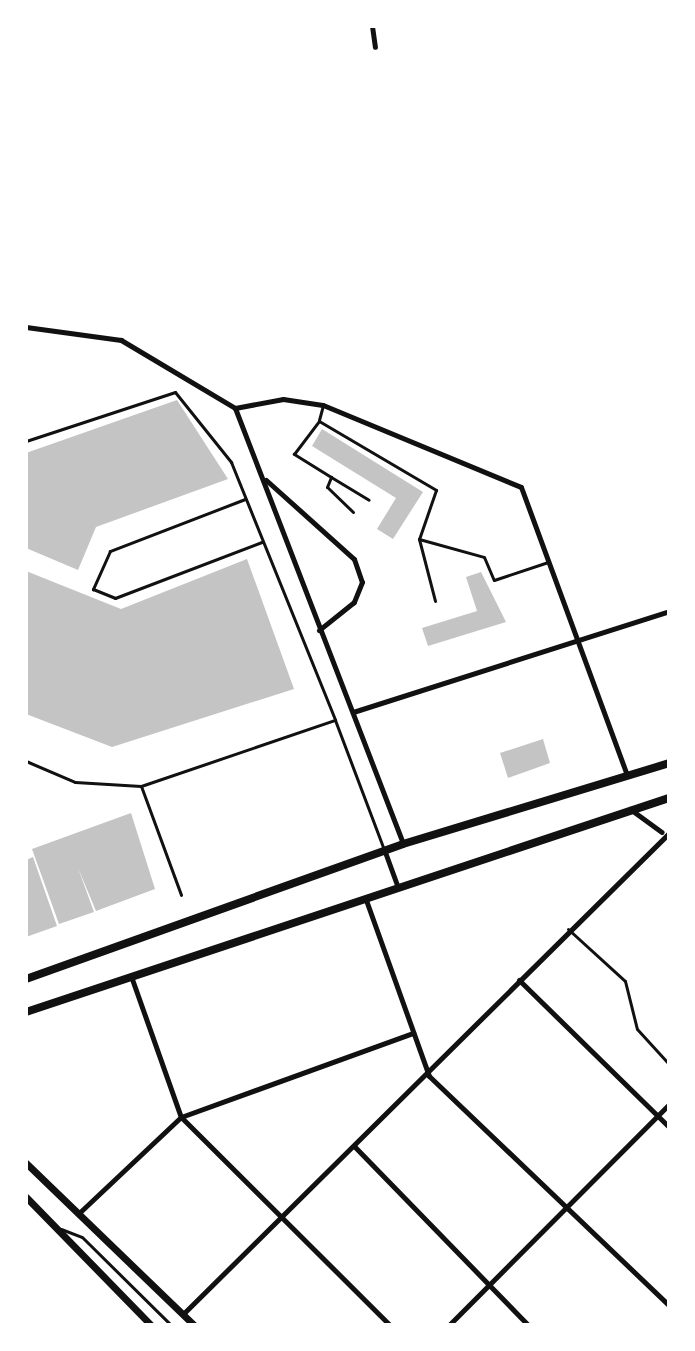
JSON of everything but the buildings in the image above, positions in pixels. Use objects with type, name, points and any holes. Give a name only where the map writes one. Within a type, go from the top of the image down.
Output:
[{"type":"main road","points":[[26,979],[403,844],[626,773],[669,763]]},
{"type":"main road","points":[[26,1012],[132,979],[628,808],[669,798]]},
{"type":"main road","points":[[26,1163],[194,1325]]},
{"type":"main road","points":[[26,1197],[151,1325]]},
{"type":"street","points":[[372,26],[375,47]]},
{"type":"street","points":[[26,327],[121,340],[235,408],[266,479],[319,630],[403,844]]},
{"type":"street","points":[[235,408],[283,399],[323,405],[521,487],[626,773]]},
{"type":"street","points":[[266,479],[354,559],[362,582],[354,602],[319,630]]},
{"type":"street","points":[[353,712],[576,638],[669,611]]},
{"type":"street","points":[[183,1314],[429,1076],[568,929],[666,833],[628,808]]},
{"type":"street","points":[[384,851],[398,887]]},
{"type":"street","points":[[366,899],[429,1076],[567,1203],[669,1305]]},
{"type":"street","points":[[132,979],[181,1117],[390,1325]]},
{"type":"street","points":[[519,980],[669,1127]]},
{"type":"street","points":[[79,1213],[181,1117],[413,1033]]},
{"type":"street","points":[[449,1325],[567,1203],[669,1104]]},
{"type":"street","points":[[354,1146],[528,1325]]},
{"type":"lane","points":[[26,441],[175,392],[231,462],[384,851]]},
{"type":"lane","points":[[323,405],[319,421],[294,454],[369,500]]},
{"type":"lane","points":[[319,421],[436,490],[419,539],[435,601]]},
{"type":"lane","points":[[331,477],[327,487],[353,512]]},
{"type":"lane","points":[[245,499],[110,551],[93,589],[115,598],[262,542]]},
{"type":"lane","points":[[419,539],[484,557],[494,580],[548,562]]},
{"type":"lane","points":[[26,761],[75,782],[141,786],[335,720]]},
{"type":"lane","points":[[141,786],[181,895]]},
{"type":"lane","points":[[568,929],[625,981],[637,1029],[669,1064]]},
{"type":"lane","points":[[57,1227],[82,1237],[171,1325]]}]
